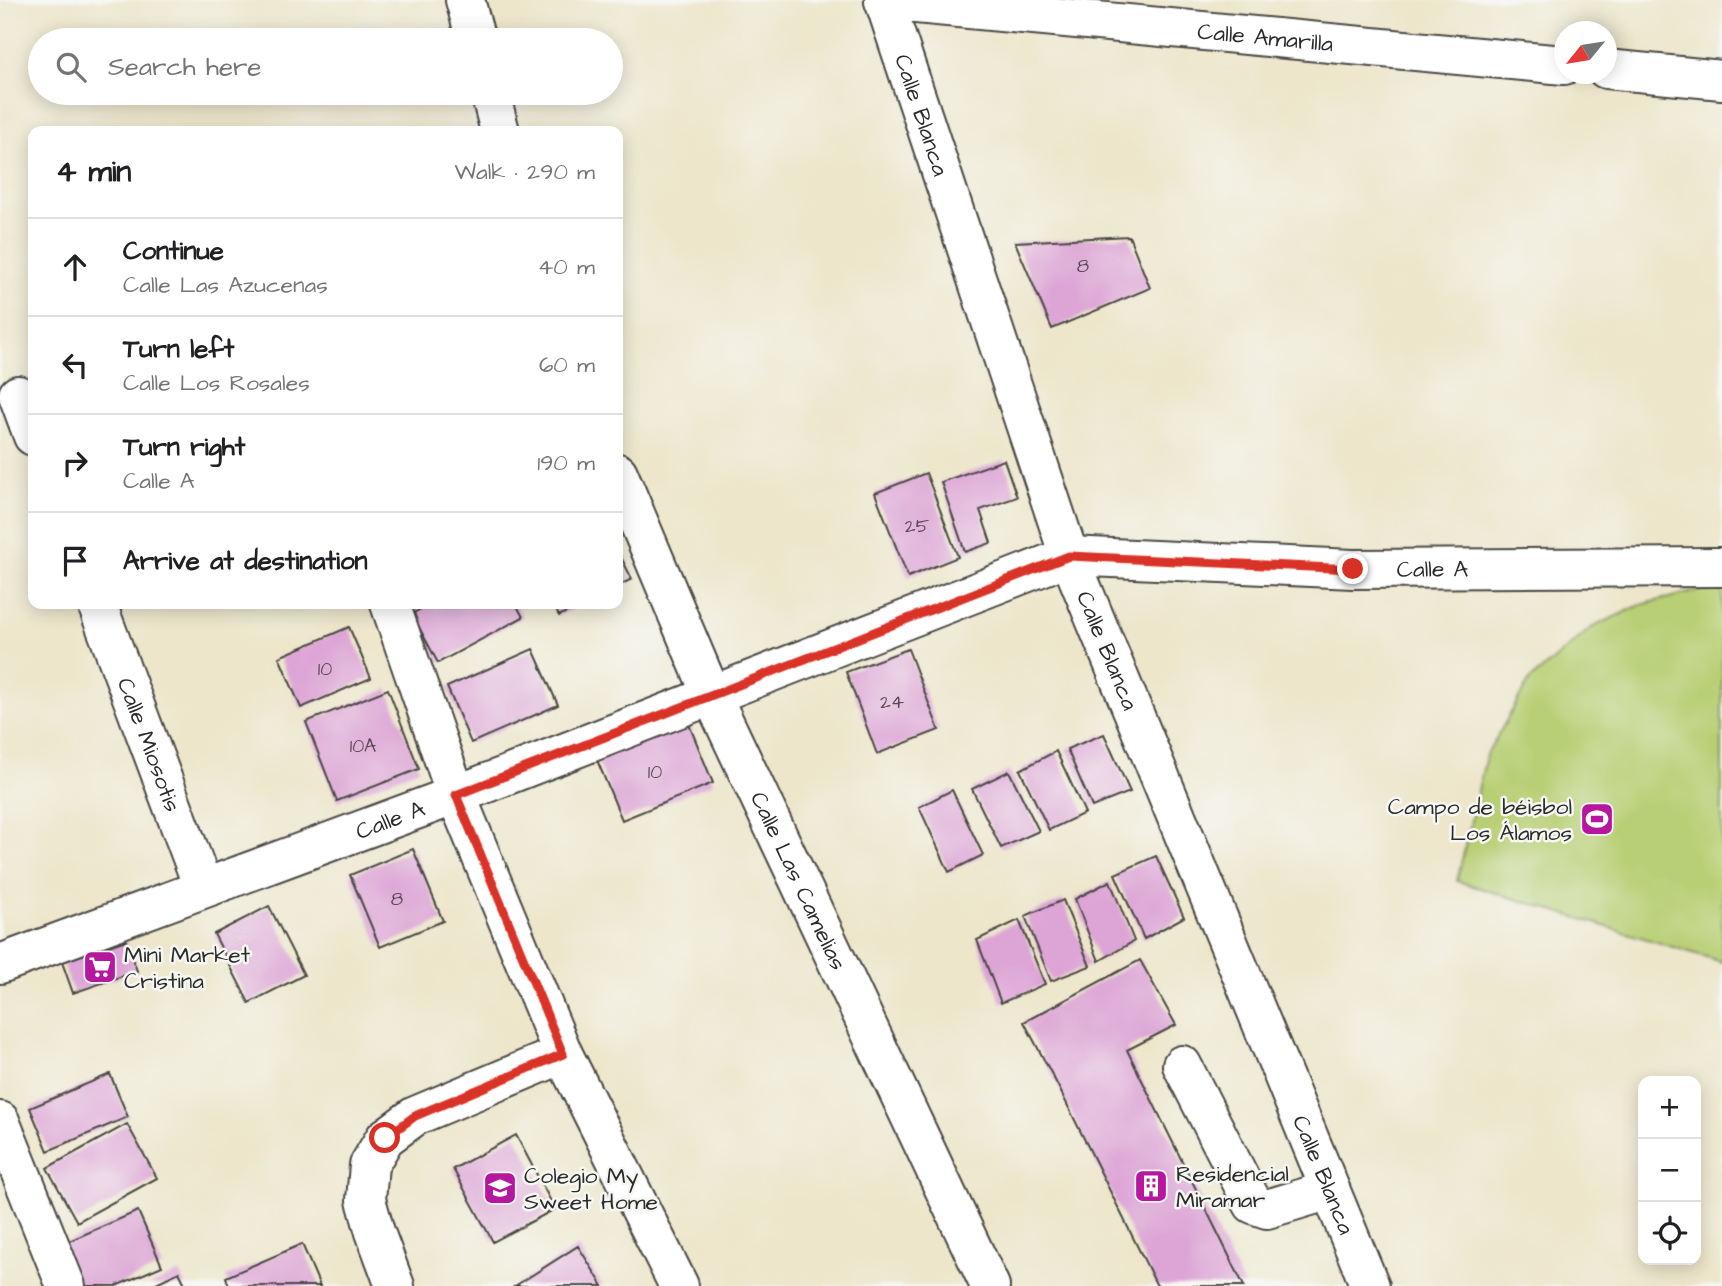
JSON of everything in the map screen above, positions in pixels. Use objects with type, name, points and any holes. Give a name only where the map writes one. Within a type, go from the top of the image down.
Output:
[{"type":"street","points":[[465,0],[473,28]]},
{"type":"street","name":"Calle Amarilla","points":[[884,1],[1554,64]]},
{"type":"street","name":"Calle Blanca","points":[[884,1],[1069,556],[1370,1286]]},
{"type":"street","points":[[1617,70],[1722,80]]},
{"type":"street","points":[[493,105],[499,126]]},
{"type":"street","points":[[17,395],[28,423]]},
{"type":"street","name":"Calle Las Camelias","points":[[623,485],[711,694],[990,1286]]},
{"type":"street","name":"Calle A","points":[[0,964],[456,795],[1069,556],[1353,569],[1722,566]]},
{"type":"street","name":"Calle Miosotis","points":[[99,609],[203,887]]},
{"type":"street","points":[[392,609],[456,795],[563,1054],[679,1286]]},
{"type":"street","points":[[395,1286],[366,1200],[369,1165],[385,1138],[415,1116],[563,1054]]},
{"type":"street","points":[[1182,1065],[1253,1204],[1267,1209],[1331,1190]]},
{"type":"street","points":[[0,1121],[66,1286]]},
{"type":"green space","name":"Campo de béisbol Los Álamos","points":[[1722,585],[1722,962],[1457,881],[1486,756],[1529,681],[1591,628],[1640,605]]},
{"type":"building","points":[[1129,236],[1150,288],[1052,329],[1015,242]]},
{"type":"building","points":[[1004,460],[1017,497],[980,510],[991,543],[965,552],[941,482]]},
{"type":"building","points":[[926,473],[958,557],[908,577],[875,493]]},
{"type":"building","points":[[623,561],[632,579],[623,584]]},
{"type":"building","points":[[421,609],[519,609],[523,617],[438,663],[412,614]]},
{"type":"building","points":[[556,609],[573,609],[559,616]]},
{"type":"building","points":[[349,627],[371,678],[301,708],[279,657]]},
{"type":"building","points":[[533,649],[558,705],[471,743],[447,687]]},
{"type":"building","points":[[908,649],[939,730],[877,754],[846,672]]},
{"type":"building","points":[[388,689],[419,769],[337,801],[306,722]]},
{"type":"building","points":[[688,722],[713,783],[622,820],[597,760]]},
{"type":"building","points":[[1104,734],[1130,792],[1092,807],[1067,749]]},
{"type":"building","points":[[1056,751],[1085,813],[1049,830],[1020,770]]},
{"type":"building","points":[[1009,771],[1039,831],[1001,848],[972,789]]},
{"type":"building","points":[[952,790],[983,855],[949,872],[919,807]]},
{"type":"building","points":[[413,849],[443,921],[380,947],[350,875]]},
{"type":"building","points":[[1156,856],[1184,917],[1144,939],[1115,874]]},
{"type":"building","points":[[1110,881],[1134,941],[1099,961],[1075,899]]},
{"type":"building","points":[[1063,900],[1090,966],[1051,981],[1025,916]]},
{"type":"building","points":[[269,906],[304,975],[249,1003],[214,934]]},
{"type":"building","points":[[1019,920],[1045,984],[1001,1003],[977,940]]},
{"type":"building","name":"Mini Market Cristina","points":[[126,940],[137,971],[73,993],[62,962]]},
{"type":"building","name":"Residencial Miramar","points":[[1140,960],[1176,1025],[1127,1050],[1244,1286],[1157,1286],[1024,1022]]},
{"type":"building","points":[[110,1074],[128,1117],[48,1151],[30,1108]]},
{"type":"building","points":[[127,1124],[157,1178],[77,1222],[47,1168]]},
{"type":"building","points":[[516,1135],[555,1209],[493,1242],[453,1169]]},
{"type":"building","points":[[138,1211],[162,1266],[116,1286],[80,1286],[62,1244]]},
{"type":"building","points":[[302,1244],[320,1286],[229,1286],[226,1277]]},
{"type":"building","points":[[578,1246],[603,1286],[515,1286]]},
{"type":"building","points":[[179,1272],[186,1286],[150,1286]]},
{"type":"place","name":"Campo de béisbol Los Álamos","points":[[1597,819]]},
{"type":"place","name":"Mini Market Cristina","points":[[100,967]]},
{"type":"place","name":"Residencial Miramar","points":[[1151,1186]]},
{"type":"place","name":"Colegio My Sweet Home","points":[[500,1188]]},
{"type":"route","points":[[385,1138],[415,1116],[563,1054],[456,795],[1069,556],[1353,569]]}]
